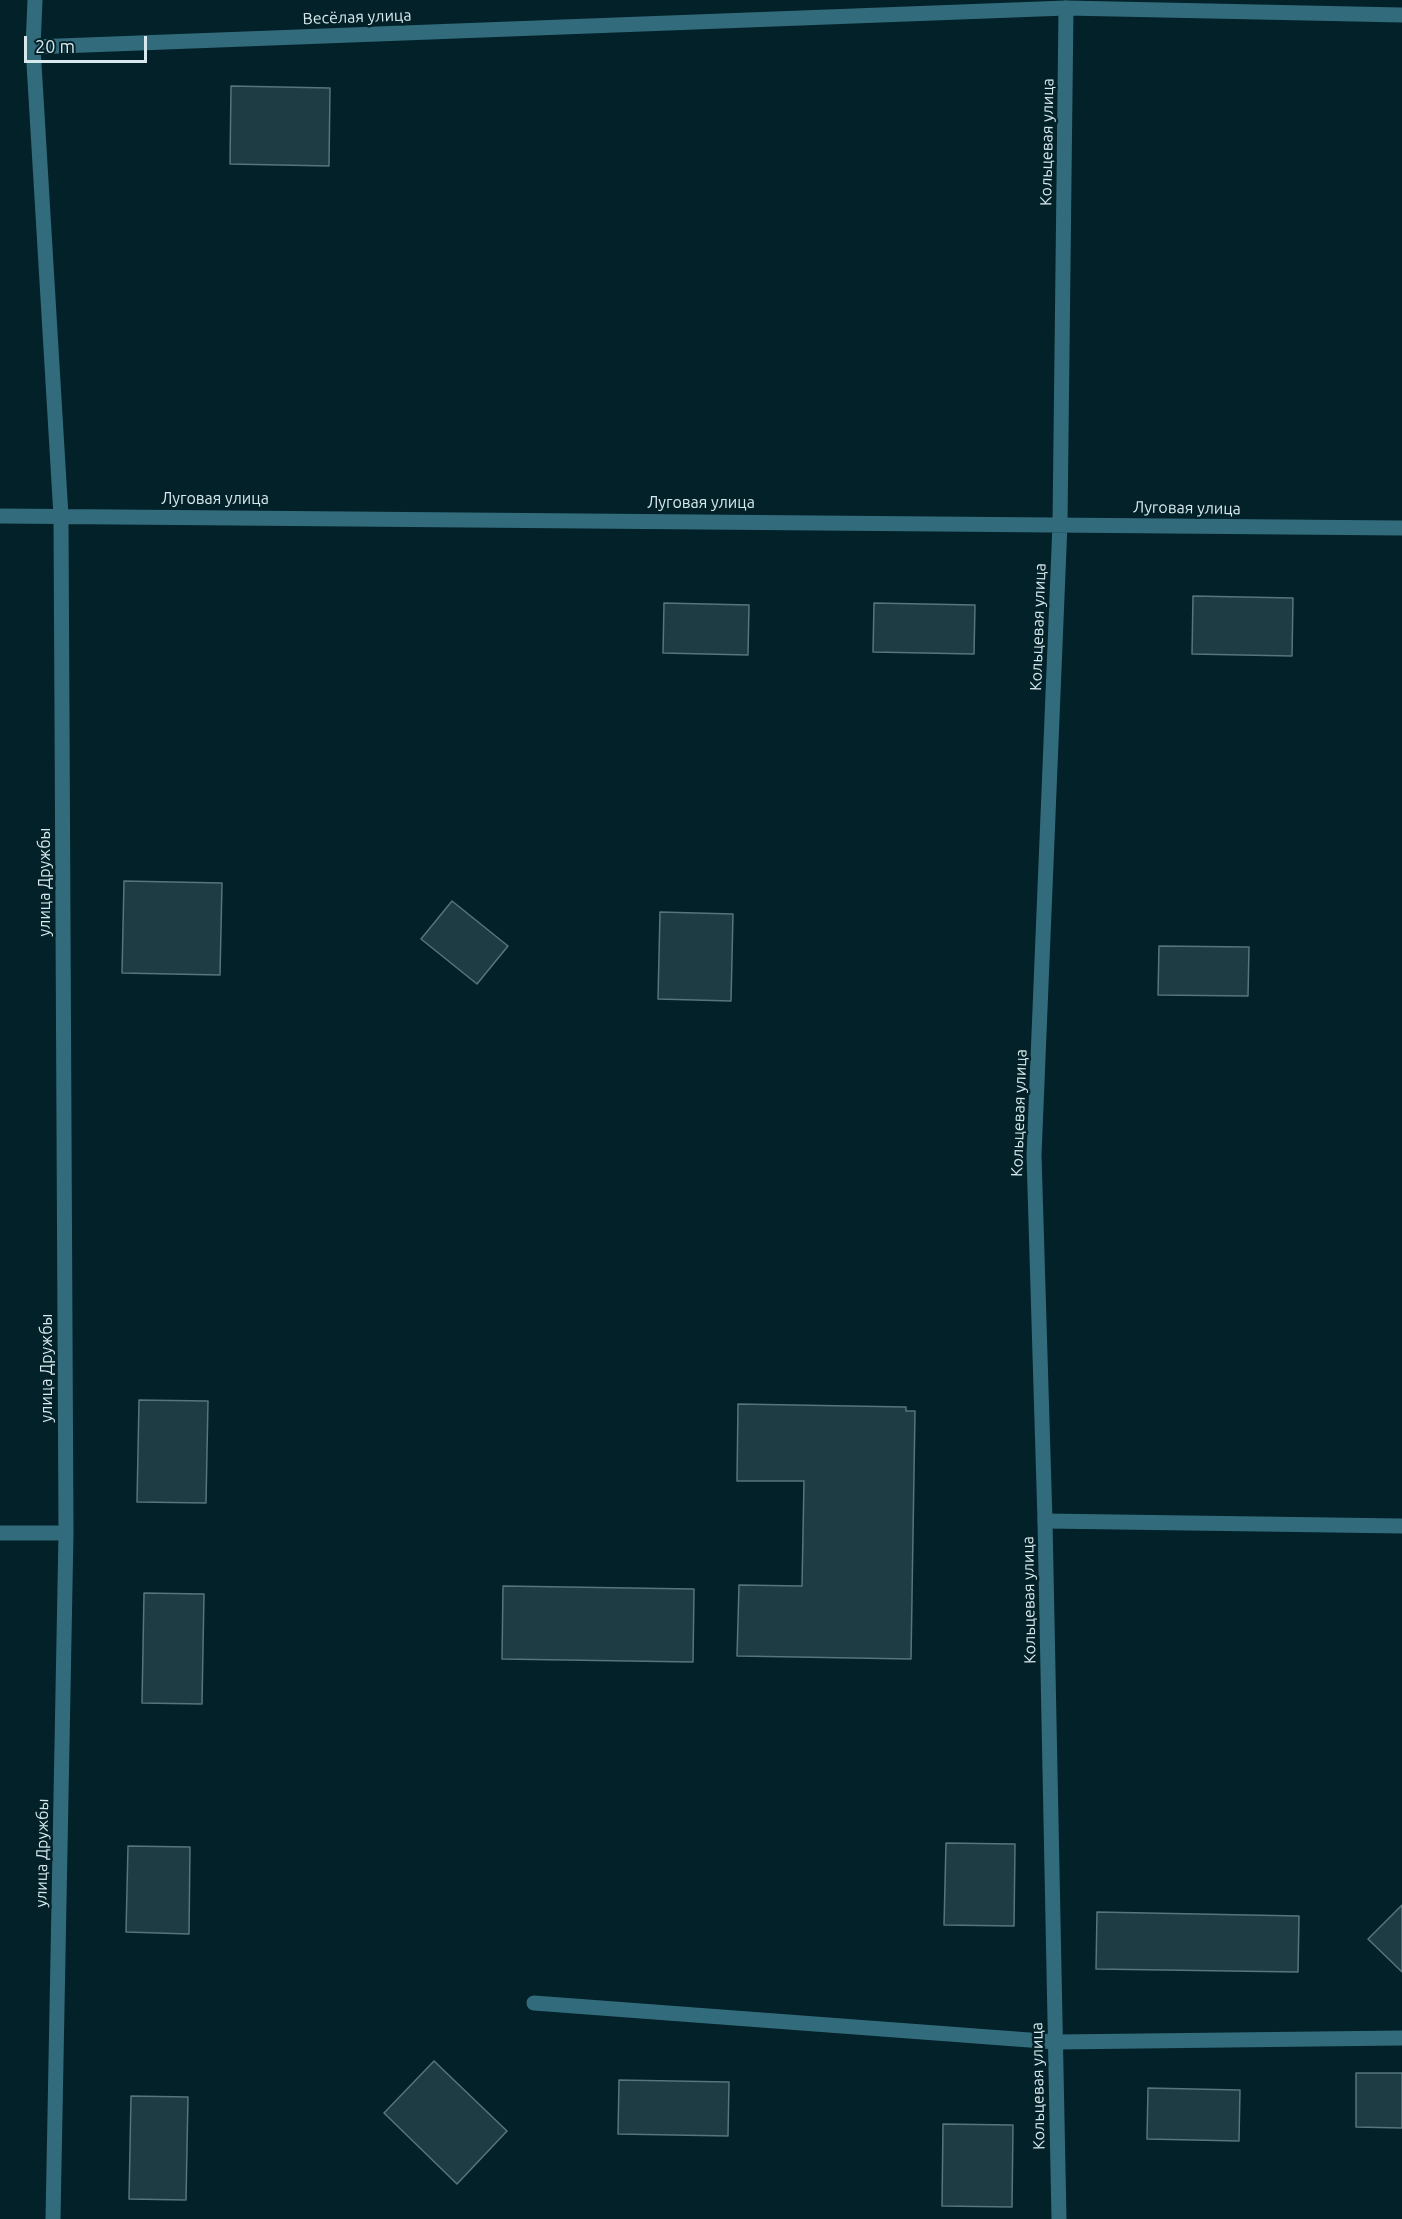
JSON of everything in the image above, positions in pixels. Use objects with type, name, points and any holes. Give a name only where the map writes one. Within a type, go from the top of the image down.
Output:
[{"type":"street","name":"улица Дружбы","points":[[35,0],[33,47],[61,516],[66,1533],[53,2219]]},
{"type":"street","name":"Весёлая улица","points":[[33,47],[1066,4],[1402,15]]},
{"type":"street","name":"Кольцевая улица","points":[[1059,2219],[1045,1521],[1034,1155],[1060,524],[1066,4]]},
{"type":"street","name":"Луговая улица","points":[[0,516],[1402,528]]},
{"type":"street","points":[[1045,1521],[1402,1526]]},
{"type":"street","points":[[0,1533],[66,1533]]},
{"type":"street","points":[[534,2003],[1056,2043],[1402,2038]]},
{"type":"building","points":[[231,86],[330,88],[329,166],[230,164]]},
{"type":"building","points":[[1193,596],[1293,598],[1292,656],[1192,654]]},
{"type":"building","points":[[664,603],[749,605],[748,655],[663,653]]},
{"type":"building","points":[[874,603],[975,605],[974,654],[873,652]]},
{"type":"building","points":[[124,881],[222,883],[220,975],[122,973]]},
{"type":"building","points":[[452,901],[508,946],[477,984],[421,939]]},
{"type":"building","points":[[660,912],[733,914],[731,1001],[658,999]]},
{"type":"building","points":[[1159,946],[1249,947],[1248,996],[1158,995]]},
{"type":"building","points":[[139,1400],[208,1401],[206,1503],[137,1502]]},
{"type":"building","points":[[738,1404],[906,1407],[906,1411],[915,1411],[911,1659],[737,1656],[739,1585],[802,1586],[804,1481],[737,1481]]},
{"type":"building","points":[[503,1586],[694,1589],[693,1662],[502,1659]]},
{"type":"building","points":[[144,1593],[204,1594],[202,1704],[142,1703]]},
{"type":"building","points":[[946,1843],[1015,1844],[1014,1926],[944,1925]]},
{"type":"building","points":[[128,1846],[190,1847],[189,1934],[126,1932]]},
{"type":"building","points":[[1402,1905],[1402,1972],[1368,1939]]},
{"type":"building","points":[[1097,1912],[1299,1916],[1298,1972],[1096,1969]]},
{"type":"building","points":[[434,2061],[507,2131],[457,2184],[384,2113]]},
{"type":"building","points":[[1356,2073],[1402,2073],[1402,2128],[1356,2127]]},
{"type":"building","points":[[619,2080],[729,2082],[728,2136],[618,2134]]},
{"type":"building","points":[[1148,2088],[1240,2090],[1239,2141],[1147,2139]]},
{"type":"building","points":[[131,2096],[188,2097],[186,2200],[129,2199]]},
{"type":"building","points":[[943,2124],[1013,2125],[1012,2207],[942,2206]]}]
